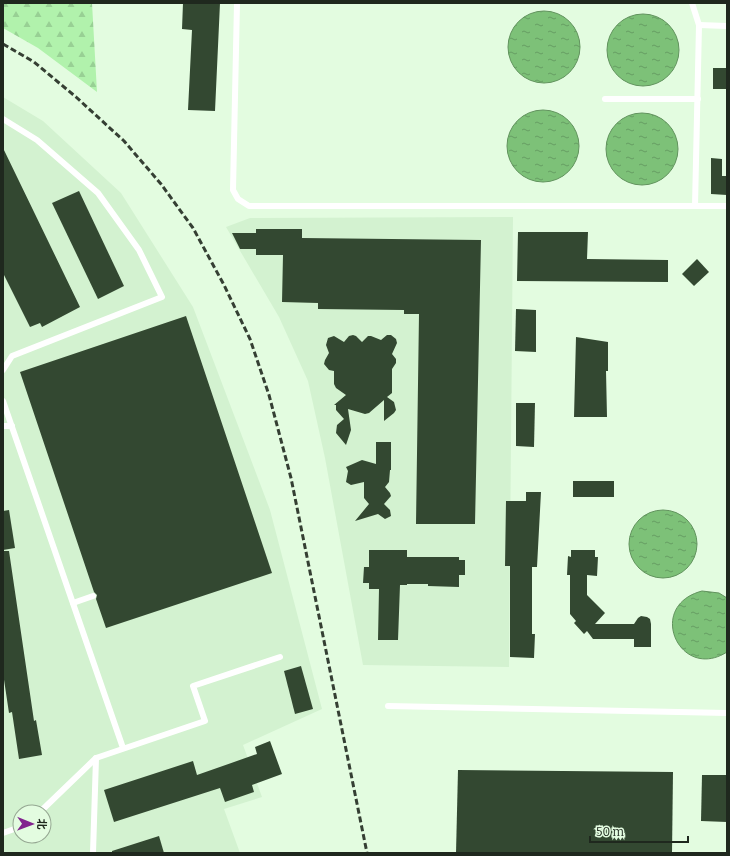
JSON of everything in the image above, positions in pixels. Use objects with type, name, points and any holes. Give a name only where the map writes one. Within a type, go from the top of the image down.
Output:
[{"type":"lane","points":[[237,3],[233,190],[238,199],[249,206],[727,206]]},
{"type":"lane","points":[[692,3],[699,25],[695,206]]},
{"type":"lane","points":[[699,25],[727,26]]},
{"type":"lane","points":[[605,99],[698,99]]},
{"type":"lane","points":[[3,119],[37,140],[98,194],[139,250],[162,296],[12,356],[3,370]]},
{"type":"lane","points":[[3,401],[123,748]]},
{"type":"lane","points":[[3,426],[12,426]]},
{"type":"lane","points":[[73,603],[93,596]]},
{"type":"lane","points":[[48,804],[96,758],[204,721],[193,686],[280,656]]},
{"type":"lane","points":[[388,706],[727,712]]},
{"type":"lane","points":[[93,853],[96,758]]},
{"type":"shaded area","points":[[3,97],[43,121],[121,193],[193,307],[270,510],[322,709],[243,745],[262,797],[224,809],[240,853],[3,853]]},
{"type":"shaded area","points":[[513,217],[509,667],[363,665],[325,458],[308,381],[279,317],[226,227],[250,218]]},
{"type":"green space","points":[[3,3],[92,3],[97,92],[38,48],[3,28]]},
{"type":"water","points":[[537,11],[551,11],[570,21],[580,40],[580,54],[570,73],[551,83],[537,83],[518,73],[508,54],[508,40],[518,21]]},
{"type":"water","points":[[636,14],[650,14],[669,24],[679,43],[679,57],[669,76],[650,86],[636,86],[617,76],[607,57],[607,43],[617,24]]},
{"type":"water","points":[[536,110],[550,110],[569,120],[579,139],[579,153],[569,172],[550,182],[536,182],[517,172],[507,153],[507,139],[517,120]]},
{"type":"water","points":[[635,113],[649,113],[668,123],[678,142],[678,156],[668,175],[649,185],[635,185],[616,175],[606,156],[606,142],[616,123]]},
{"type":"water","points":[[663,510],[676,513],[687,520],[694,531],[697,544],[694,557],[687,568],[676,575],[663,578],[650,575],[639,568],[632,557],[629,544],[632,531],[639,520],[650,513]]},
{"type":"water","points":[[702,591],[719,593],[727,598],[727,652],[710,659],[695,657],[683,650],[676,638],[672,625],[675,611],[685,599]]},
{"type":"building","points":[[183,3],[220,3],[215,111],[188,110],[192,30],[182,29]]},
{"type":"building","points":[[713,68],[727,68],[727,89],[713,89]]},
{"type":"building","points":[[3,148],[80,307],[42,327],[40,323],[30,327],[3,273]]},
{"type":"building","points":[[711,158],[722,159],[722,176],[727,176],[727,195],[711,194]]},
{"type":"building","points":[[79,191],[124,286],[98,299],[52,203]]},
{"type":"building","points":[[256,229],[302,229],[302,238],[481,240],[475,524],[416,524],[419,314],[404,314],[404,310],[318,309],[318,303],[282,302],[283,255],[256,255],[256,249],[240,249],[232,233],[256,233]]},
{"type":"building","points":[[518,232],[588,232],[587,259],[668,260],[668,282],[517,281]]},
{"type":"building","points":[[697,259],[709,272],[694,286],[682,274]]},
{"type":"building","points":[[516,309],[536,310],[536,352],[515,351]]},
{"type":"building","points":[[186,316],[272,573],[106,628],[96,599],[97,595],[94,592],[20,372]]},
{"type":"building","points":[[353,335],[362,342],[368,336],[381,340],[387,335],[391,335],[396,339],[397,343],[392,354],[396,359],[396,363],[392,369],[392,393],[387,397],[394,402],[396,410],[384,421],[384,400],[369,413],[365,414],[348,409],[351,430],[346,445],[336,433],[337,425],[344,419],[336,410],[336,405],[334,405],[346,395],[336,388],[334,384],[334,371],[329,370],[324,364],[329,353],[326,345],[328,338],[334,336],[344,342],[349,336]]},
{"type":"building","points":[[576,337],[608,342],[608,371],[606,371],[607,417],[574,417]]},
{"type":"building","points":[[516,403],[535,403],[534,447],[516,446]]},
{"type":"building","points":[[376,442],[391,442],[391,470],[389,482],[385,487],[391,496],[384,504],[390,510],[391,516],[385,519],[378,514],[355,521],[369,504],[364,498],[364,482],[351,485],[346,482],[348,471],[346,467],[362,460],[376,464]]},
{"type":"building","points":[[573,481],[614,481],[614,497],[573,497]]},
{"type":"building","points":[[526,492],[541,492],[537,567],[532,567],[532,634],[535,634],[534,658],[510,657],[510,566],[505,566],[506,501],[526,501]]},
{"type":"building","points":[[9,510],[15,548],[3,550],[3,511]]},
{"type":"building","points":[[369,550],[407,550],[407,557],[459,557],[459,560],[465,560],[465,575],[459,575],[459,587],[428,586],[428,584],[400,585],[398,640],[378,640],[379,589],[369,589],[369,583],[363,583],[364,567],[369,567]]},
{"type":"building","points":[[571,550],[595,550],[595,557],[598,557],[597,576],[587,575],[587,595],[605,613],[595,624],[634,624],[641,616],[647,617],[650,619],[651,624],[651,647],[634,647],[634,639],[593,639],[587,631],[584,634],[574,623],[576,621],[570,614],[570,575],[567,575],[568,556],[571,557]]},
{"type":"building","points":[[3,551],[9,551],[34,721],[36,720],[42,755],[19,759],[12,712],[9,713],[3,673]]},
{"type":"building","points":[[301,666],[313,709],[295,714],[284,671]]},
{"type":"building","points":[[270,741],[282,774],[252,785],[254,792],[225,802],[220,788],[114,822],[104,790],[193,761],[197,775],[257,754],[255,747]]},
{"type":"building","points":[[458,770],[673,772],[672,853],[456,853]]},
{"type":"building","points":[[702,775],[727,775],[727,822],[701,821]]},
{"type":"building","points":[[159,836],[164,853],[112,853],[112,851]]},
{"type":"railway","points":[[3,44],[34,62],[76,97],[124,141],[161,184],[193,228],[224,285],[250,339],[269,395],[291,478],[367,853]]}]
